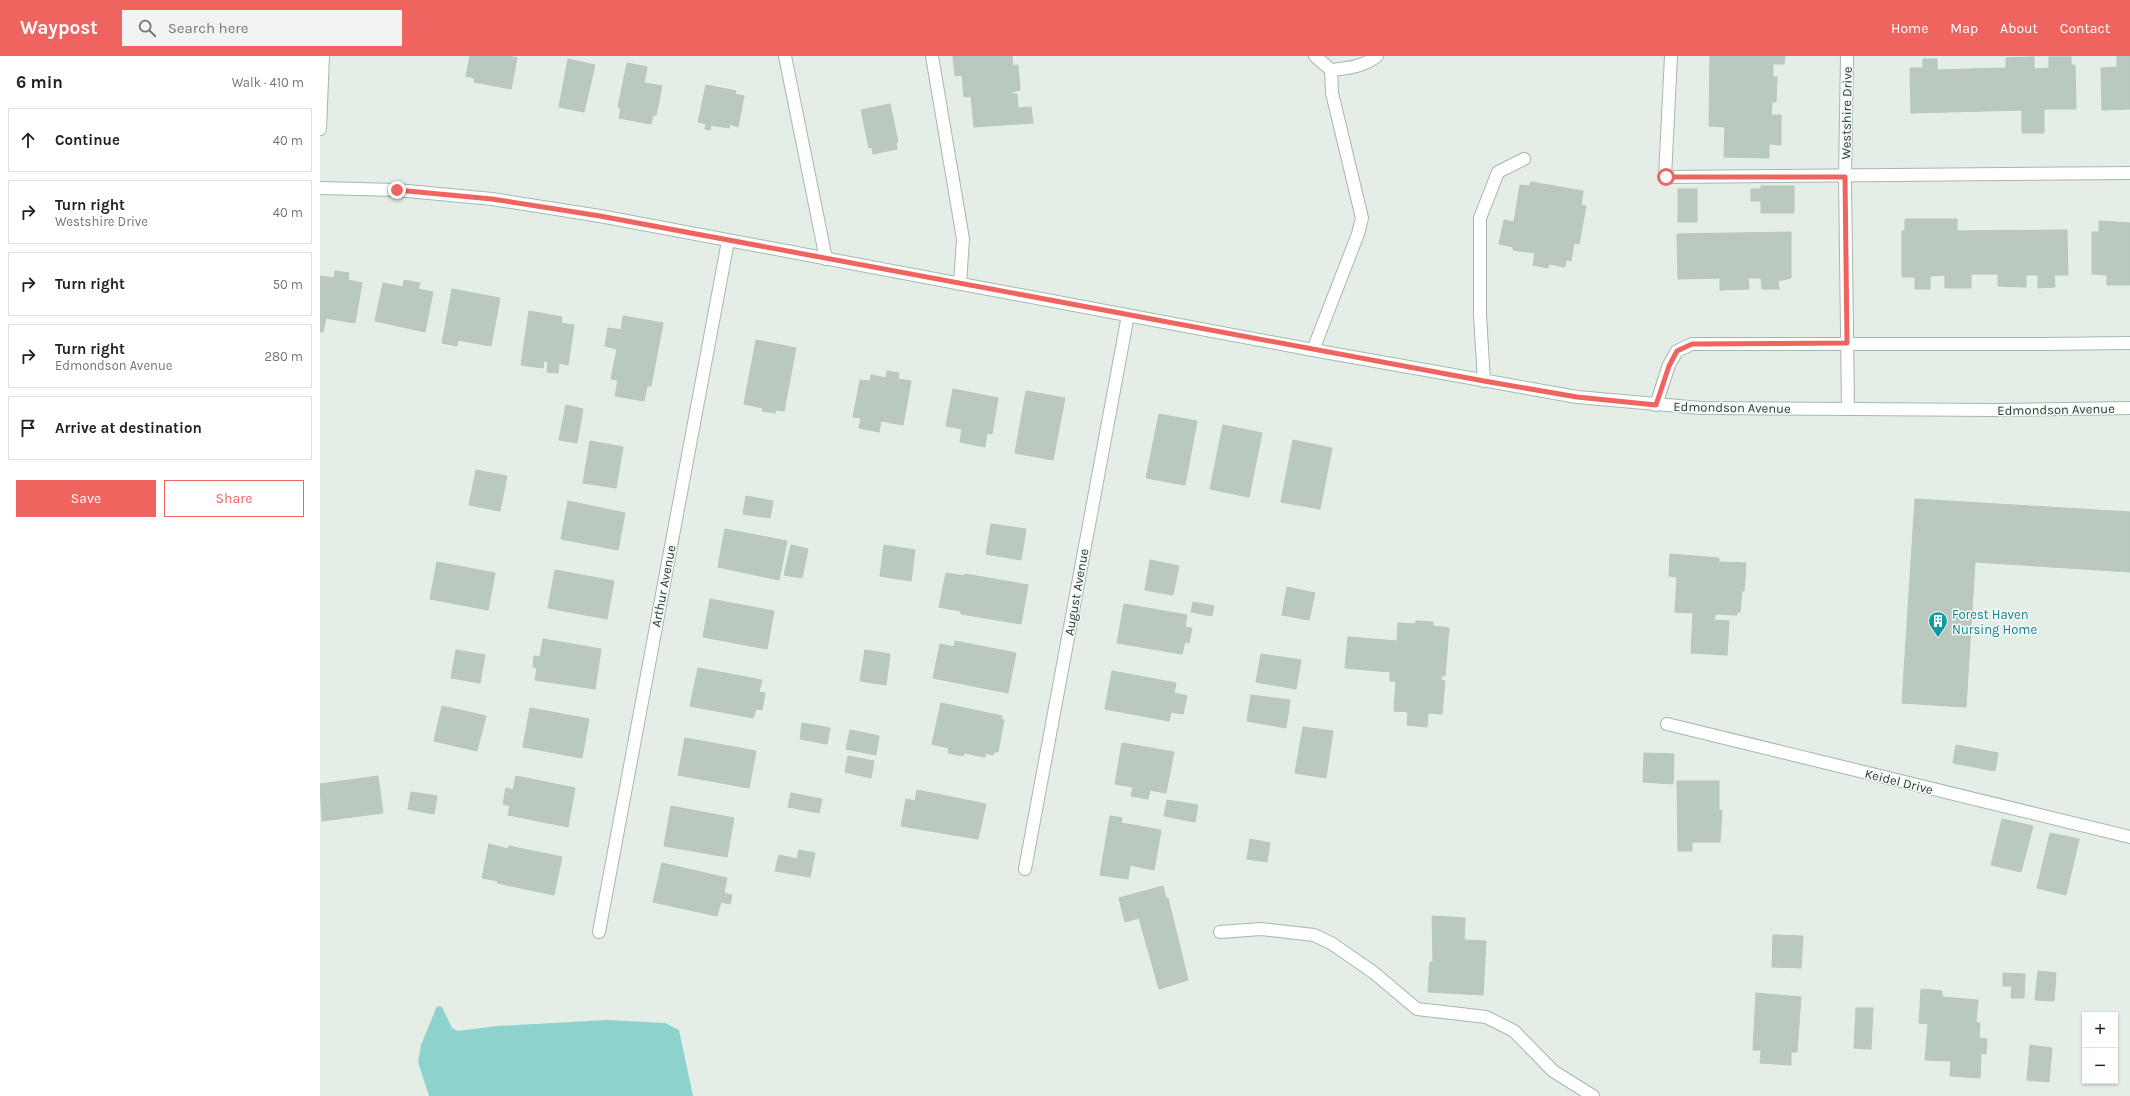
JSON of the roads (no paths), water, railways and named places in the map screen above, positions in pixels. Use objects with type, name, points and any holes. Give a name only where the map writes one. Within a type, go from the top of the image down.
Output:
[{"type":"street","points":[[320,129],[323,56]]},
{"type":"street","points":[[785,56],[826,259]]},
{"type":"street","points":[[932,56],[963,239],[960,284]]},
{"type":"street","points":[[1313,350],[1358,234],[1362,218],[1332,93],[1331,70],[1315,56]]},
{"type":"street","points":[[1331,70],[1351,68],[1369,63],[1377,56]]},
{"type":"street","points":[[1671,56],[1666,177],[1845,177],[2130,173]]},
{"type":"street","name":"Westshire Drive","points":[[1847,56],[1845,177],[1848,409]]},
{"type":"street","points":[[1484,381],[1480,315],[1480,218],[1498,172],[1524,159]]},
{"type":"street","name":"Edmondson Avenue","points":[[320,188],[397,190],[492,199],[600,216],[1313,350],[1577,397],[1701,408],[1995,410],[2130,408]]},
{"type":"street","name":"Arthur Avenue","points":[[599,932],[728,241]]},
{"type":"street","name":"August Avenue","points":[[1025,869],[1128,315]]},
{"type":"street","points":[[1656,405],[1669,366],[1677,351],[1692,344],[2043,344],[2130,342]]},
{"type":"street","name":"Keidel Drive","points":[[1668,724],[2130,837]]},
{"type":"street","points":[[1220,932],[1261,928],[1314,935],[1331,943],[1373,972],[1417,1009],[1486,1017],[1514,1031],[1553,1071],[1593,1096]]},
{"type":"water","points":[[437,1006],[442,1007],[452,1028],[458,1031],[497,1026],[607,1020],[665,1023],[679,1030],[693,1096],[429,1096],[418,1062],[421,1045]]},
{"type":"place","name":"Forest Haven Nursing Home","points":[[1938,638]]}]
